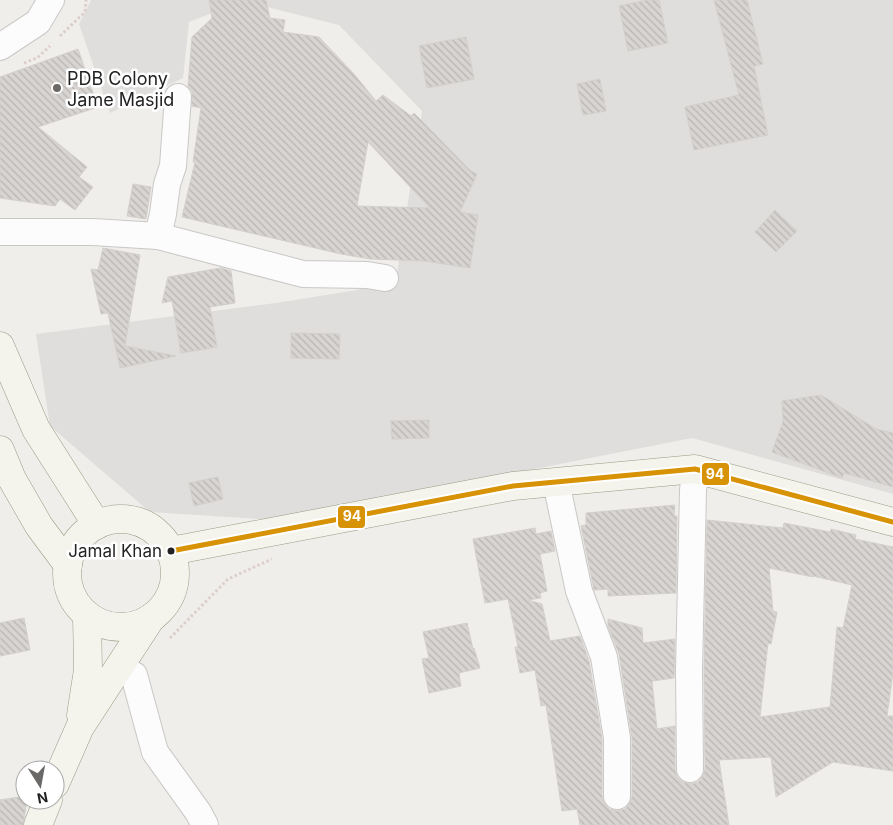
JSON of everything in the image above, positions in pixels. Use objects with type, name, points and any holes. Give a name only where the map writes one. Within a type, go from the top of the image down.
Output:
[{"type":"main road","points":[[0,346],[36,429],[97,525]]},
{"type":"main road","points":[[0,450],[12,480],[34,518],[60,572],[67,579],[71,592],[78,604],[88,670],[80,726]]},
{"type":"main road","points":[[171,551],[514,486],[695,469],[893,522]]},
{"type":"main road","points":[[60,572],[73,548],[83,535],[97,525],[114,520],[131,520],[148,526],[161,536],[171,551],[175,565],[175,580],[171,595],[163,608],[151,618],[80,726],[65,761]]},
{"type":"main road","points":[[78,613],[102,623],[119,627],[136,624],[151,618]]},
{"type":"main road","points":[[38,825],[44,810]]},
{"type":"street","points":[[0,47],[38,22],[51,0]]},
{"type":"street","points":[[158,236],[164,214],[167,184],[173,166],[178,97]]},
{"type":"street","points":[[0,232],[93,232],[158,236],[303,274],[385,278]]},
{"type":"street","points":[[690,769],[689,661],[695,469]]},
{"type":"street","points":[[556,482],[579,591],[604,657],[617,738],[617,796]]},
{"type":"street","points":[[134,675],[155,752],[198,812],[204,825]]},
{"type":"path","points":[[168,641],[228,579],[273,559]]},
{"type":"path","points":[[60,572],[78,613]]},
{"type":"shaded area","points":[[91,0],[893,0],[893,494],[692,438],[275,520],[150,512],[50,426],[36,334],[276,303],[357,290],[396,280],[422,111],[339,25],[243,1],[189,22],[183,78],[110,113],[79,24]]},
{"type":"building","points":[[209,0],[266,0],[270,18],[285,20],[283,32],[319,37],[354,74],[376,101],[383,95],[411,116],[414,113],[471,171],[477,174],[460,212],[478,215],[470,268],[425,261],[370,259],[341,254],[182,217],[195,162],[193,162],[201,108],[192,106],[192,91],[188,86],[192,37],[212,18]],"holes":[[[368,142],[430,208],[357,206]]]},
{"type":"building","points":[[647,0],[659,0],[668,43],[628,51],[619,6]]},
{"type":"building","points":[[714,0],[747,0],[763,64],[754,66],[768,135],[694,150],[685,107],[739,95]]},
{"type":"building","points":[[466,37],[474,79],[427,88],[419,46]]},
{"type":"building","points":[[78,49],[98,107],[38,127],[87,167],[79,177],[93,187],[75,210],[60,199],[55,206],[0,198],[0,77]]},
{"type":"building","points":[[600,79],[606,111],[583,115],[577,84]]},
{"type":"building","points":[[133,184],[151,187],[146,219],[127,216]]},
{"type":"building","points":[[775,210],[797,231],[776,252],[755,232]]},
{"type":"building","points":[[103,248],[140,255],[125,346],[176,356],[120,368],[108,313],[101,314],[91,269],[98,270]]},
{"type":"building","points":[[221,268],[231,271],[235,303],[210,307],[217,347],[181,353],[172,301],[162,303],[168,277]]},
{"type":"building","points":[[291,333],[340,334],[339,359],[291,358]]},
{"type":"building","points":[[821,395],[876,429],[893,433],[893,487],[844,473],[842,478],[772,452],[783,422],[782,401]]},
{"type":"building","points":[[429,420],[429,438],[392,439],[391,421]]},
{"type":"building","points":[[218,477],[223,499],[194,506],[189,483]]},
{"type":"building","points":[[675,505],[674,516],[677,516],[676,593],[608,596],[608,589],[594,590],[581,526],[586,525],[586,513]]},
{"type":"building","points":[[707,520],[783,528],[784,523],[830,532],[831,529],[856,535],[855,539],[893,547],[893,673],[887,716],[893,716],[893,771],[833,762],[776,797],[771,757],[719,760],[729,825],[580,825],[577,809],[562,811],[546,705],[541,706],[535,670],[520,673],[515,647],[518,647],[508,599],[485,603],[473,539],[535,528],[536,534],[551,531],[555,551],[540,554],[547,591],[540,593],[541,598],[528,600],[542,604],[550,641],[580,636],[589,661],[602,739],[602,796],[604,803],[609,809],[617,811],[625,809],[630,803],[632,796],[632,738],[619,654],[608,626],[608,619],[642,628],[643,643],[675,639],[674,678],[652,681],[657,729],[675,726],[675,769],[677,777],[683,782],[691,784],[698,782],[703,776],[705,769],[704,670]],"holes":[[[769,568],[852,585],[843,628],[837,627],[830,707],[760,717],[768,643],[771,644],[777,612],[773,611]]]},
{"type":"building","points":[[24,618],[30,650],[0,656],[0,623]]},
{"type":"building","points":[[467,623],[480,668],[459,673],[461,686],[429,693],[422,659],[429,658],[423,632]]},
{"type":"building","points":[[15,798],[15,810],[25,810],[23,825],[0,825],[0,800]]},
{"type":"transit line","name":"94","points":[[171,551],[513,486],[695,469],[893,522]]},
{"type":"place","name":"PDB Colony Jame Masjid","points":[[57,88]]},
{"type":"place","name":"Jamal Khan","points":[[171,551]]}]
